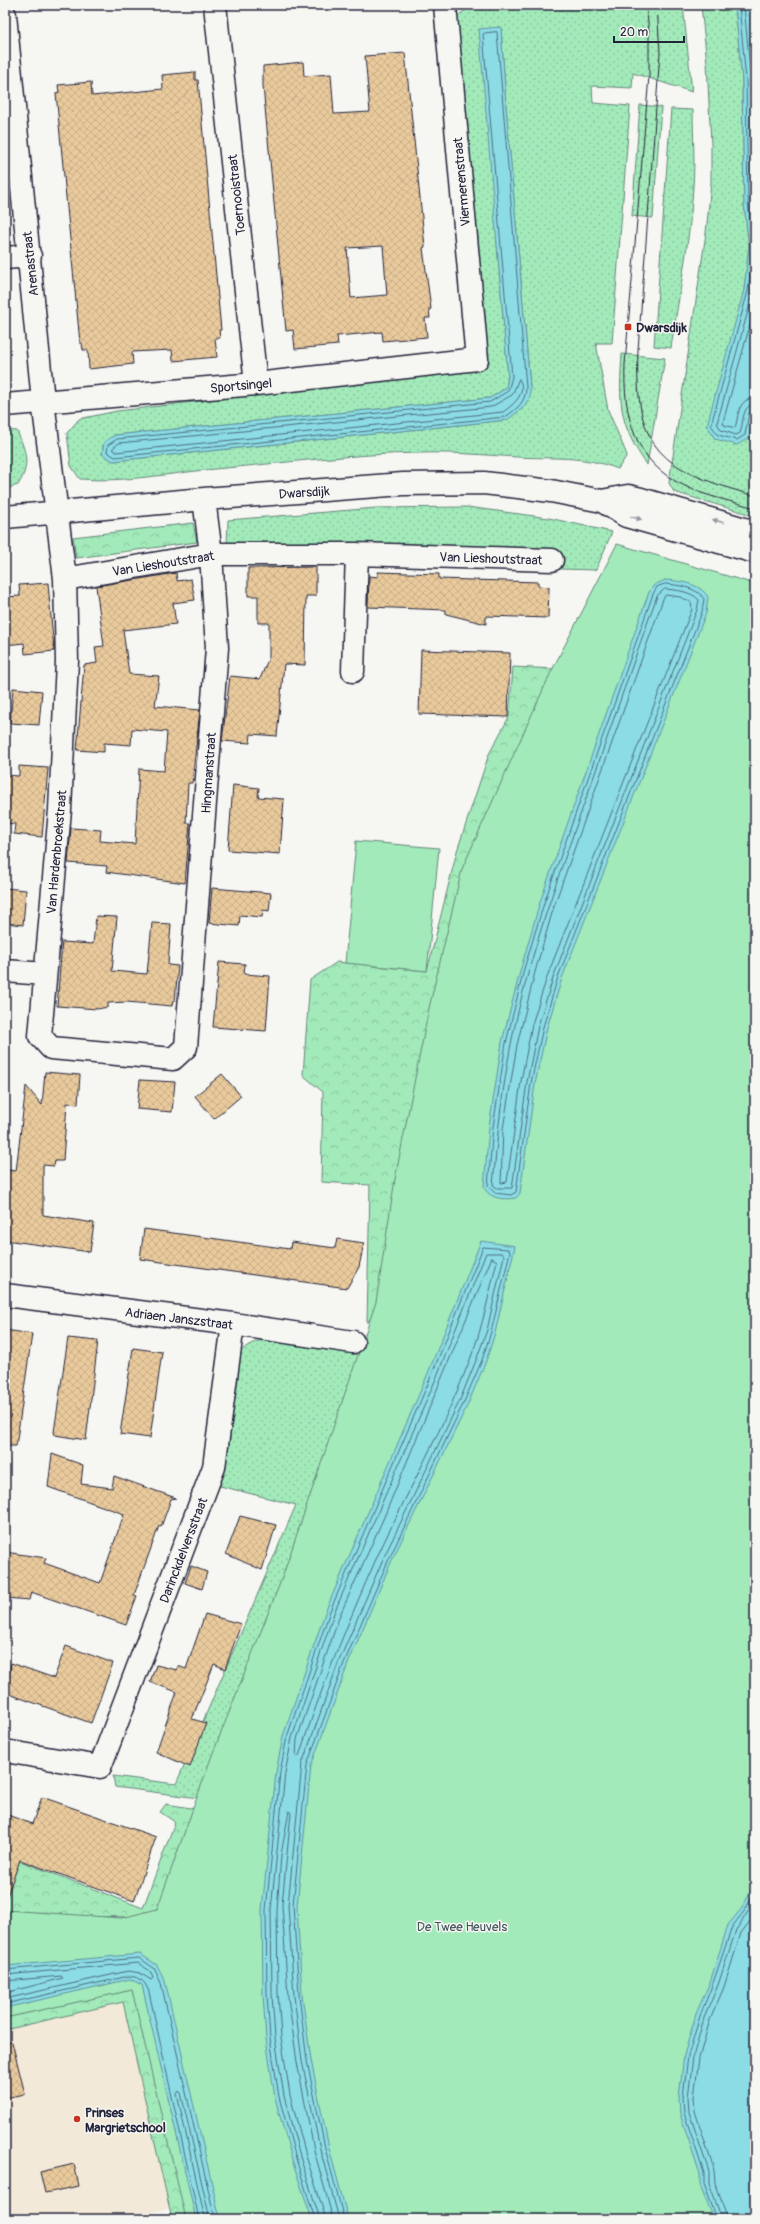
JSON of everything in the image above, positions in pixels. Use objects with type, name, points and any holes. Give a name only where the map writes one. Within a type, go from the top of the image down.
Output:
[{"type":"street","name":"Toernooistraat","points":[[215,5],[256,384]]},
{"type":"street","name":"Viermerenstraat","points":[[445,5],[477,359]]},
{"type":"street","name":"Arenastraat","points":[[5,15],[30,256],[43,401],[56,512]]},
{"type":"street","points":[[5,258],[30,256]]},
{"type":"street","name":"Sportsingel","points":[[5,405],[256,384],[477,359]]},
{"type":"street","name":"Dwarsdijk","points":[[5,517],[204,499],[403,484],[484,483],[551,491],[602,501],[626,516],[755,552]]},
{"type":"street","name":"Dwarsdijk","points":[[602,501],[628,496],[755,532]]},
{"type":"street","name":"Hingmanstraat","points":[[186,1047],[217,648],[211,554],[204,499]]},
{"type":"street","name":"Van Hardenbroekstraat","points":[[56,512],[65,579],[67,661],[61,803],[40,1036],[51,1048],[173,1059],[186,1047]]},
{"type":"street","name":"Van Lieshoutstraat","points":[[65,579],[211,554],[357,554],[552,560]]},
{"type":"street","points":[[353,671],[357,554]]},
{"type":"street","points":[[5,971],[45,974]]},
{"type":"street","name":"Adriaen Janszstraat","points":[[5,1295],[233,1324],[353,1342]]},
{"type":"street","name":"Darinckdelversstraat","points":[[5,1751],[100,1767],[214,1467],[233,1324]]},
{"type":"shaded area","name":"Prinses Margrietschool","points":[[123,2002],[170,2208],[120,2219],[5,2219],[5,2030]]},
{"type":"green space","points":[[505,5],[683,5],[692,92],[633,73],[632,88],[592,86],[593,103],[630,106],[612,343],[596,343],[608,410],[627,455],[618,469],[592,462],[568,458],[517,457],[456,453],[420,453],[318,459],[131,479],[80,479],[71,466],[67,433],[79,419],[117,411],[475,369],[489,364],[478,275],[456,17],[467,9]],"holes":[[[501,27],[506,106],[530,387],[507,420],[113,461],[102,454],[104,442],[115,435],[490,398],[506,388],[508,377],[497,243]]]},
{"type":"green space","points":[[701,5],[735,5],[742,80],[744,204],[749,246],[744,290],[749,438],[755,403],[755,516],[674,492],[669,483],[706,233],[711,183],[711,144],[707,63]]},
{"type":"green space","points":[[640,105],[661,107],[653,218],[632,216]]},
{"type":"green space","points":[[671,109],[693,110],[694,158],[692,207],[671,348],[654,346]]},
{"type":"green space","points":[[622,354],[665,358],[647,465],[630,437],[622,412]]},
{"type":"green space","points":[[5,430],[17,431],[25,452],[26,464],[25,471],[18,485],[5,489]]},
{"type":"green space","points":[[467,507],[549,518],[612,532],[596,570],[559,569],[558,550],[227,544],[228,520],[376,508]]},
{"type":"green space","points":[[193,523],[197,542],[76,558],[73,537]]},
{"type":"green space","name":"De Twee Heuvels","points":[[617,544],[755,584],[755,2219],[186,2219],[132,1990],[5,2018],[5,1910],[122,1918],[157,1909],[211,1758],[282,1578],[376,1302],[395,1179],[429,1008],[462,869],[551,672]]},
{"type":"green space","points":[[513,667],[556,669],[380,1306],[367,1323],[370,1185],[321,1182],[323,1092],[303,1075],[310,980],[337,962],[427,971],[457,851],[489,754],[509,717]]},
{"type":"green space","points":[[356,841],[439,848],[427,971],[345,963]]},
{"type":"green space","points":[[262,1340],[360,1355],[206,1799],[115,1787],[113,1776],[176,1784],[296,1505],[220,1486],[238,1356],[248,1345]]},
{"type":"green space","points":[[166,1804],[203,1810],[166,1899],[152,1913],[139,1917],[52,1916],[5,1912],[5,1880],[15,1859],[143,1908],[175,1822],[160,1812]]},
{"type":"green space","points":[[130,1979],[196,2219],[172,2219],[123,2002],[5,2030],[5,2008]]},
{"type":"water","points":[[735,5],[755,5],[755,403],[749,438],[737,445],[715,439],[707,425],[744,290],[749,246],[744,204],[742,80]]},
{"type":"water","points":[[501,27],[506,106],[530,387],[530,397],[523,408],[507,420],[113,461],[102,454],[104,442],[115,435],[490,398],[506,388],[508,377],[479,29]]},
{"type":"water","points":[[665,580],[689,584],[704,592],[708,597],[706,613],[562,978],[547,1028],[535,1084],[520,1193],[516,1198],[497,1198],[489,1194],[484,1187],[489,1127],[502,1042],[521,968],[540,902],[649,592],[654,585]]},
{"type":"water","points":[[481,1241],[515,1246],[495,1333],[486,1361],[468,1404],[391,1562],[348,1664],[311,1766],[297,1906],[302,1995],[311,2060],[329,2148],[348,2219],[312,2219],[293,2163],[275,2098],[266,2039],[263,1995],[262,1910],[276,1772],[283,1736],[326,1610],[426,1378]]},
{"type":"water","points":[[755,1882],[755,2219],[714,2219],[700,2185],[700,2174],[680,2114],[679,2097],[684,2055],[696,2014],[710,1982],[728,1925],[742,1908]]},
{"type":"water","points":[[140,1954],[157,1965],[165,1981],[220,2219],[196,2219],[142,1985],[130,1979],[5,2008],[5,1966]]},
{"type":"building","points":[[405,53],[425,247],[423,248],[431,309],[429,309],[430,318],[425,318],[427,337],[383,341],[382,332],[337,336],[338,345],[295,349],[293,330],[286,331],[263,86],[263,66],[303,62],[304,76],[331,74],[334,114],[370,112],[365,56]],"holes":[[[383,246],[387,295],[351,298],[347,248]]]},
{"type":"building","points":[[195,72],[195,80],[198,80],[221,330],[219,330],[220,338],[215,338],[217,357],[173,361],[172,350],[132,352],[133,364],[89,369],[88,350],[83,350],[82,343],[80,343],[56,93],[59,92],[58,85],[91,82],[92,96],[163,89],[162,75]]},
{"type":"building","points":[[316,567],[316,596],[306,596],[305,665],[284,664],[277,736],[251,734],[250,743],[222,741],[230,676],[260,679],[269,657],[269,623],[258,623],[258,596],[248,596],[248,568]]},
{"type":"building","points":[[378,572],[439,574],[439,579],[538,582],[538,586],[549,587],[548,618],[486,616],[486,624],[446,614],[446,610],[368,607],[369,576],[378,577]]},
{"type":"building","points":[[176,573],[177,581],[191,579],[195,600],[173,603],[176,624],[123,630],[129,674],[159,676],[155,706],[200,710],[192,783],[188,783],[186,823],[190,823],[185,883],[106,872],[107,866],[68,863],[71,828],[101,830],[100,841],[135,844],[139,769],[164,771],[167,732],[132,729],[131,745],[104,743],[104,752],[77,750],[84,665],[97,663],[95,647],[104,646],[96,586]]},
{"type":"building","points":[[48,583],[54,651],[25,654],[24,643],[5,645],[5,597],[20,596],[19,585]]},
{"type":"building","points":[[421,650],[510,653],[508,717],[419,714]]},
{"type":"building","points":[[13,688],[42,691],[39,725],[10,723]]},
{"type":"building","points":[[19,766],[48,768],[42,837],[14,834],[15,824],[5,823],[5,775],[19,776]]},
{"type":"building","points":[[233,785],[259,788],[258,797],[284,799],[280,854],[228,850]]},
{"type":"building","points":[[5,888],[26,890],[23,925],[5,923]]},
{"type":"building","points":[[212,888],[271,893],[269,911],[263,910],[262,917],[240,915],[239,926],[209,923]]},
{"type":"building","points":[[96,916],[117,917],[112,971],[147,974],[152,923],[171,924],[168,965],[178,966],[175,1001],[173,1001],[172,1006],[127,1002],[108,1003],[108,1007],[97,1009],[57,1006],[62,942],[93,944]]},
{"type":"building","points":[[219,962],[245,964],[244,974],[270,976],[266,1031],[213,1027]]},
{"type":"building","points":[[45,1072],[80,1075],[78,1104],[67,1103],[63,1161],[55,1161],[54,1166],[43,1165],[43,1215],[94,1223],[90,1252],[5,1240],[5,1191],[8,1170],[16,1171],[26,1086],[42,1105]]},
{"type":"building","points":[[222,1074],[241,1096],[214,1119],[195,1096]]},
{"type":"building","points":[[140,1080],[175,1082],[172,1112],[137,1109]]},
{"type":"building","points":[[144,1229],[290,1249],[291,1242],[335,1248],[337,1239],[364,1243],[359,1267],[347,1288],[140,1259]]},
{"type":"building","points":[[5,1330],[32,1334],[16,1446],[5,1446]]},
{"type":"building","points":[[68,1338],[98,1341],[86,1440],[55,1435],[54,1432]]},
{"type":"building","points":[[133,1348],[162,1352],[150,1438],[120,1434]]},
{"type":"building","points":[[52,1454],[83,1465],[81,1484],[112,1488],[114,1476],[176,1498],[171,1499],[161,1527],[159,1526],[134,1595],[137,1596],[126,1625],[31,1592],[29,1600],[5,1598],[5,1552],[46,1558],[44,1563],[100,1583],[124,1514],[48,1487]]},
{"type":"building","points":[[240,1516],[276,1525],[262,1570],[226,1554]]},
{"type":"building","points":[[191,1566],[207,1572],[202,1589],[185,1583]]},
{"type":"building","points":[[205,1614],[241,1624],[225,1669],[214,1664],[192,1719],[206,1723],[190,1767],[156,1752],[177,1692],[150,1682],[156,1665],[177,1670],[178,1666],[186,1669]]},
{"type":"building","points":[[66,1646],[113,1663],[91,1723],[6,1693],[11,1663],[54,1678]]},
{"type":"building","points":[[42,1797],[156,1837],[134,1901],[20,1860],[7,1896],[5,1896],[5,1814],[32,1824]]},
{"type":"building","points":[[12,2042],[25,2094],[5,2098],[5,2043]]},
{"type":"building","points":[[74,2164],[79,2186],[45,2193],[40,2172]]},
{"type":"tram line","points":[[646,5],[649,31],[649,76],[625,364],[626,401],[635,436],[643,451],[654,464],[668,476],[685,486],[702,493],[755,508]]},
{"type":"tram line","points":[[657,5],[660,53],[638,350],[638,385],[642,412],[649,434],[660,452],[676,465],[697,476],[755,496]]},
{"type":"place","name":"Dwarsdijk","points":[[628,327]]},
{"type":"place","name":"Prinses Margrietschool","points":[[77,2119]]}]
